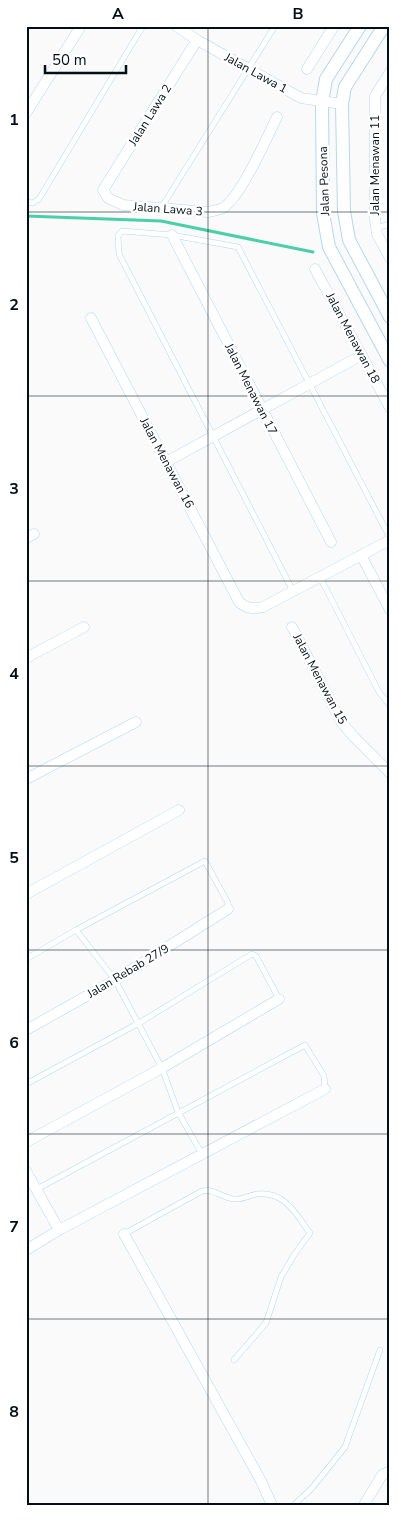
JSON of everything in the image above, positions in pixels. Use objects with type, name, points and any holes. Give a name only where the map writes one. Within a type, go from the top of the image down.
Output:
[{"type":"street","points":[[26,114],[81,26]]},
{"type":"street","name":"Jalan Lawa 1","points":[[176,26],[249,70],[301,98],[342,104]]},
{"type":"street","points":[[307,70],[334,26]]},
{"type":"street","name":"Jalan Pesona","points":[[360,26],[326,79],[322,102],[323,213],[329,247],[390,361]]},
{"type":"street","name":"Jalan Pesona","points":[[384,26],[345,87],[342,104],[344,211],[349,240],[390,317]]},
{"type":"street","name":"Jalan Lawa 2","points":[[103,190],[197,40]]},
{"type":"street","name":"Jalan Menawan 11","points":[[388,78],[375,96],[375,228],[390,258]]},
{"type":"street","name":"Jalan Lawa 3","points":[[103,190],[108,198],[123,206],[208,212],[222,209],[232,200],[242,185],[277,118]]},
{"type":"street","name":"Jalan Menawan 17","points":[[172,234],[331,542]]},
{"type":"street","name":"Jalan Menawan 18","points":[[315,269],[390,408]]},
{"type":"street","name":"Jalan Menawan 16","points":[[91,318],[239,602],[245,607],[253,609],[263,608],[293,591]]},
{"type":"street","points":[[166,462],[362,355]]},
{"type":"street","points":[[293,591],[390,539]]},
{"type":"street","points":[[361,556],[390,610]]},
{"type":"street","points":[[26,658],[84,626]]},
{"type":"street","name":"Jalan Menawan 15","points":[[292,627],[342,724],[390,773]]},
{"type":"street","points":[[26,779],[136,722]]},
{"type":"street","points":[[26,894],[179,810]]},
{"type":"street","name":"Jalan Rebab 27/9","points":[[26,1030],[115,980],[228,909]]},
{"type":"street","points":[[26,1142],[162,1068],[279,999]]},
{"type":"street","points":[[26,1250],[59,1230],[324,1089]]},
{"type":"street","points":[[26,1171],[59,1230]]},
{"type":"street","points":[[124,1234],[256,1472],[272,1505]]},
{"type":"street","points":[[364,1505],[382,1475],[390,1471]]},
{"type":"lane","points":[[26,202],[33,203],[39,199],[144,26]]},
{"type":"lane","points":[[161,208],[275,26]]},
{"type":"lane","points":[[375,228],[390,224]]},
{"type":"lane","points":[[293,591],[119,254],[118,236],[122,232],[172,234],[238,247],[390,539]]},
{"type":"lane","points":[[320,577],[378,692],[390,706]]},
{"type":"lane","points":[[26,959],[205,861],[228,903],[228,909]]},
{"type":"lane","points":[[76,930],[115,980],[162,1068],[178,1112],[202,1154]]},
{"type":"lane","points":[[26,1084],[139,1023],[252,954],[256,956],[279,999]]},
{"type":"lane","points":[[37,1189],[305,1045],[324,1076],[324,1089]]},
{"type":"lane","points":[[124,1234],[206,1190],[236,1200],[255,1194],[266,1194],[286,1201],[310,1233],[294,1255],[282,1277],[266,1323],[234,1360]]},
{"type":"lane","points":[[294,1505],[312,1488],[345,1447],[380,1350]]},
{"type":"waterway","points":[[26,216],[161,221],[313,252]]}]
